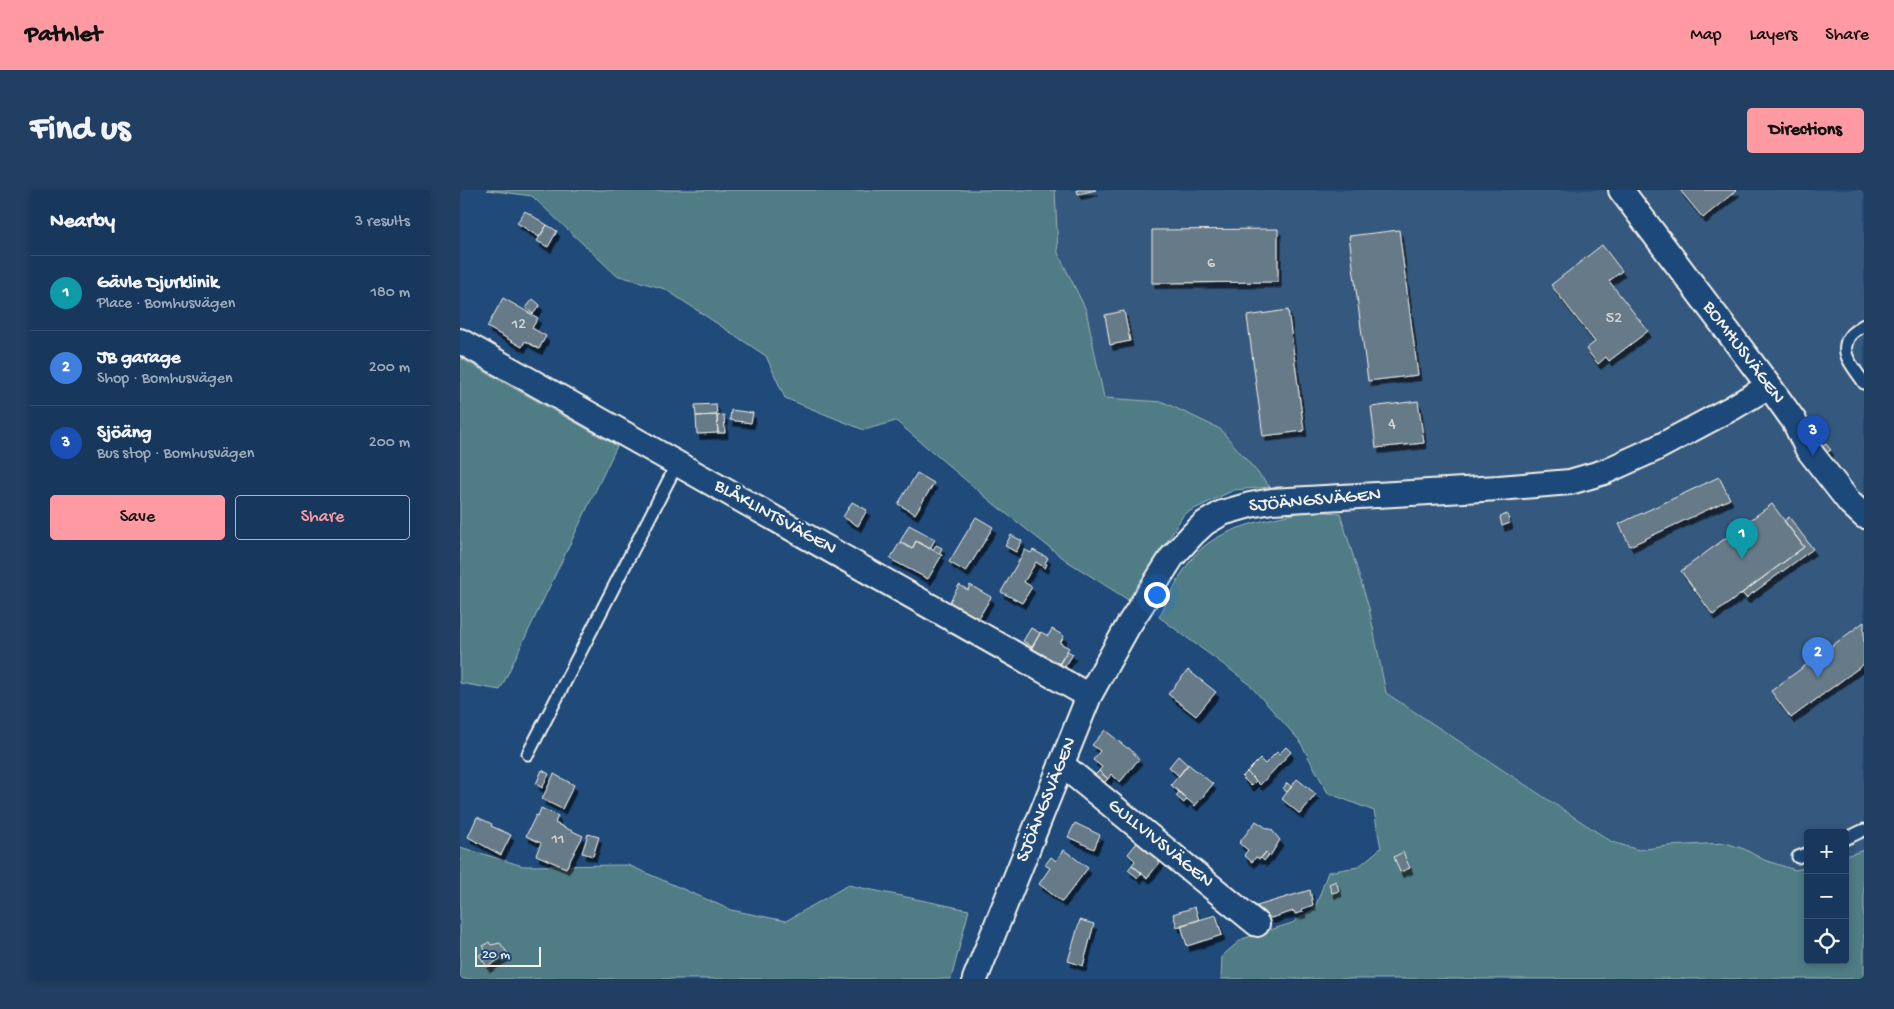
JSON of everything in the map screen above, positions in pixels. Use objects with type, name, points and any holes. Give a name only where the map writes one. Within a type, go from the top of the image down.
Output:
[{"type":"street","name":"BOMHUSVÄGEN","points":[[1621,190],[1769,386],[1794,421],[1807,448],[1850,503],[1864,516]]},
{"type":"street","name":"BLÅKLINTSVÄGEN","points":[[460,341],[1089,696]]},
{"type":"street","name":"SJÖÄNGSVÄGEN","points":[[975,979],[1089,696],[1128,626],[1172,557],[1205,523],[1222,513],[1250,504],[1272,501],[1570,482],[1604,472],[1655,449],[1769,386]]},
{"type":"street","name":"GULLVIVSVÄGEN","points":[[1061,764],[1257,924]]},
{"type":"lane","points":[[1864,325],[1849,336],[1845,348],[1847,358],[1864,383]]},
{"type":"lane","points":[[528,754],[677,464]]},
{"type":"lane","points":[[1849,837],[1864,830]]},
{"type":"shaded area","points":[[1055,190],[1864,190],[1864,850],[1849,854],[1849,829],[1804,829],[1804,867],[1795,870],[1764,860],[1744,849],[1668,846],[1638,850],[1612,842],[1386,693],[1369,608],[1340,513],[1270,487],[1220,429],[1163,402],[1104,398],[1086,310],[1058,253]]},
{"type":"green space","points":[[487,190],[1055,190],[1058,253],[1086,310],[1104,398],[1163,402],[1220,429],[1270,487],[1234,490],[1184,514],[1130,601],[1067,561],[994,504],[896,421],[864,430],[785,398],[766,356],[665,289],[616,275],[532,196]]},
{"type":"green space","points":[[460,358],[617,446],[500,690],[460,683]]},
{"type":"green space","points":[[1308,511],[1340,513],[1369,608],[1386,693],[1612,842],[1639,850],[1668,846],[1726,843],[1744,849],[1764,860],[1795,870],[1804,868],[1804,964],[1849,964],[1849,855],[1864,850],[1864,979],[1221,979],[1222,956],[1242,939],[1292,923],[1315,908],[1328,872],[1358,867],[1381,848],[1374,811],[1328,793],[1299,740],[1247,682],[1159,617],[1178,580],[1202,548],[1225,533],[1281,516]]},
{"type":"green space","points":[[460,847],[523,866],[628,865],[731,910],[786,921],[848,885],[969,910],[951,979],[460,979]]},
{"type":"building","points":[[1077,190],[1096,190],[1078,194]]},
{"type":"building","points":[[1680,190],[1737,190],[1703,218]]},
{"type":"building","points":[[525,211],[547,225],[539,237],[517,223]]},
{"type":"building","points":[[547,225],[557,231],[548,247],[537,241]]},
{"type":"building","points":[[1278,229],[1278,282],[1152,283],[1152,230]]},
{"type":"building","points":[[1399,230],[1418,375],[1368,381],[1349,236]]},
{"type":"building","points":[[1602,245],[1622,271],[1609,281],[1648,331],[1609,361],[1606,357],[1598,364],[1586,349],[1595,342],[1551,285]]},
{"type":"building","points":[[503,298],[538,318],[532,328],[546,336],[539,349],[525,341],[522,347],[487,327]]},
{"type":"building","points":[[533,299],[540,305],[533,314],[526,308]]},
{"type":"building","points":[[1288,310],[1304,431],[1263,436],[1247,316]]},
{"type":"building","points":[[1124,311],[1130,341],[1110,345],[1105,315]]},
{"type":"building","points":[[1418,401],[1424,443],[1376,448],[1371,407]]},
{"type":"building","points":[[716,404],[717,415],[696,416],[695,405]]},
{"type":"building","points":[[731,410],[753,413],[751,423],[730,420]]},
{"type":"building","points":[[717,415],[718,433],[697,434],[696,416]]},
{"type":"building","points":[[724,415],[725,433],[718,433],[717,416]]},
{"type":"building","points":[[1826,444],[1831,450],[1826,453],[1822,447]]},
{"type":"building","points":[[917,473],[934,483],[915,514],[898,504]]},
{"type":"building","points":[[1719,477],[1730,499],[1630,546],[1619,524]]},
{"type":"building","points":[[852,502],[867,510],[858,526],[843,517]]},
{"type":"building","points":[[1772,504],[1804,547],[1713,615],[1681,571]]},
{"type":"building","points":[[1507,514],[1510,523],[1502,526],[1500,517]]},
{"type":"building","points":[[976,517],[993,527],[966,572],[949,562]]},
{"type":"building","points":[[1789,517],[1813,549],[1746,598],[1742,593],[1804,547],[1784,521]]},
{"type":"building","points":[[909,525],[935,539],[930,549],[916,541],[912,549],[900,542]]},
{"type":"building","points":[[1011,535],[1022,541],[1016,552],[1005,546]]},
{"type":"building","points":[[916,541],[942,555],[928,579],[890,559],[900,542],[912,549]]},
{"type":"building","points":[[936,545],[942,548],[939,554],[933,550]]},
{"type":"building","points":[[1025,550],[1031,553],[1033,550],[1048,558],[1045,568],[1036,562],[1024,582],[1032,587],[1022,603],[1001,592]]},
{"type":"building","points":[[959,585],[968,590],[970,585],[991,597],[977,621],[948,605]]},
{"type":"building","points":[[1864,622],[1864,664],[1791,718],[1771,691]]},
{"type":"building","points":[[1031,628],[1040,633],[1032,647],[1023,641]]},
{"type":"building","points":[[1052,629],[1064,636],[1060,643],[1069,648],[1058,667],[1030,651],[1041,632],[1048,636]]},
{"type":"building","points":[[1067,651],[1073,654],[1065,667],[1059,664]]},
{"type":"building","points":[[1188,670],[1216,692],[1196,716],[1168,694]]},
{"type":"building","points":[[1105,730],[1129,748],[1139,759],[1120,782],[1111,774],[1108,779],[1099,771],[1102,767],[1093,760],[1100,751],[1092,745]]},
{"type":"building","points":[[1286,747],[1291,752],[1260,785],[1247,772],[1260,759],[1265,764],[1277,752],[1279,754]]},
{"type":"building","points":[[1178,756],[1188,765],[1179,776],[1169,767]]},
{"type":"building","points":[[1188,764],[1213,784],[1195,806],[1171,785]]},
{"type":"building","points":[[542,770],[549,774],[542,788],[536,784]]},
{"type":"building","points":[[1099,771],[1108,779],[1104,783],[1095,775]]},
{"type":"building","points":[[1247,772],[1256,781],[1251,786],[1242,777]]},
{"type":"building","points":[[554,774],[574,785],[562,809],[542,799]]},
{"type":"building","points":[[1297,779],[1316,794],[1300,814],[1282,799]]},
{"type":"building","points":[[1287,783],[1292,787],[1287,792],[1283,789]]},
{"type":"building","points":[[1179,792],[1187,799],[1184,803],[1176,796]]},
{"type":"building","points":[[541,808],[558,816],[555,823],[583,836],[566,868],[536,855],[541,843],[526,836]]},
{"type":"building","points":[[477,817],[511,835],[501,855],[468,837]]},
{"type":"building","points":[[1256,821],[1271,829],[1280,840],[1270,856],[1266,852],[1260,859],[1256,857],[1252,862],[1244,855],[1248,850],[1239,843]]},
{"type":"building","points":[[1075,823],[1100,835],[1094,849],[1068,837]]},
{"type":"building","points":[[588,834],[599,837],[593,856],[582,853]]},
{"type":"building","points":[[1140,839],[1164,858],[1147,878],[1132,865],[1135,861],[1128,854]]},
{"type":"building","points":[[1064,850],[1088,868],[1062,902],[1039,884],[1050,868],[1045,865],[1051,857],[1056,861]]},
{"type":"building","points":[[1266,852],[1269,855],[1264,861],[1261,858]]},
{"type":"building","points":[[1403,852],[1410,868],[1400,872],[1394,857]]},
{"type":"building","points":[[1132,865],[1142,873],[1138,878],[1128,870]]},
{"type":"building","points":[[1336,881],[1339,891],[1332,893],[1329,884]]},
{"type":"building","points":[[1310,890],[1313,905],[1302,909],[1303,912],[1295,914],[1294,911],[1271,918],[1257,906]]},
{"type":"building","points":[[1195,907],[1199,920],[1177,927],[1173,914]]},
{"type":"building","points":[[1216,915],[1222,935],[1187,946],[1181,925]]},
{"type":"building","points":[[1080,920],[1094,924],[1083,966],[1068,961]]},
{"type":"building","points":[[489,942],[491,945],[500,943],[508,954],[487,967],[479,955],[486,951],[483,946]]},
{"type":"place","name":"Sjöäng","points":[[1813,456]]},
{"type":"place","name":"Gävle Djurklinik","points":[[1742,559]]},
{"type":"place","name":"JB garage","points":[[1818,678]]}]
